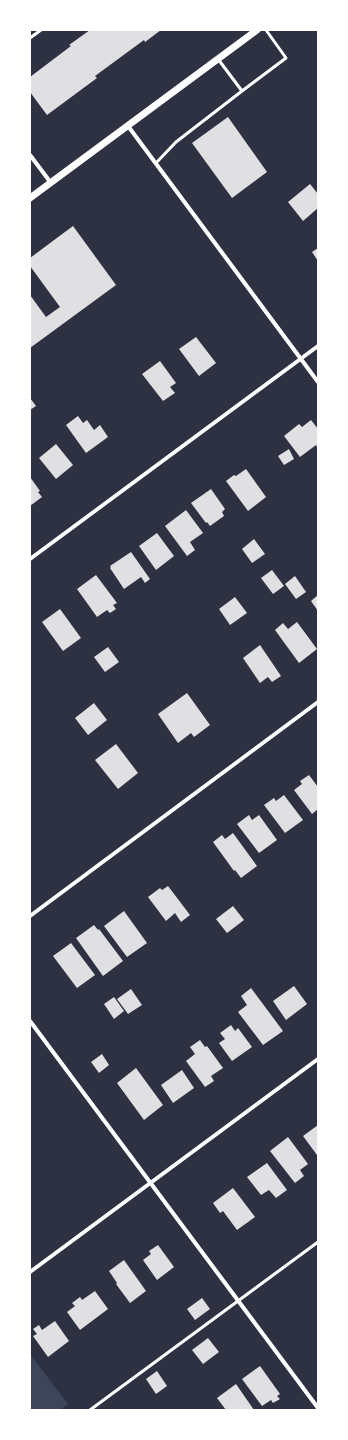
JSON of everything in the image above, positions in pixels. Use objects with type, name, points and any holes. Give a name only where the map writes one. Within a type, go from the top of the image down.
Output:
[{"type":"street","points":[[30,198],[254,31]]},
{"type":"street","points":[[128,126],[318,382]]},
{"type":"street","points":[[30,155],[51,183]]},
{"type":"street","points":[[30,559],[318,346]]},
{"type":"street","points":[[30,916],[318,702]]},
{"type":"street","points":[[30,1021],[318,1408]]},
{"type":"street","points":[[30,1272],[318,1059]]},
{"type":"lane","points":[[30,38],[41,30]]},
{"type":"lane","points":[[156,163],[176,142],[286,58],[266,30]]},
{"type":"lane","points":[[218,59],[242,91]]},
{"type":"lane","points":[[90,1410],[318,1242]]},
{"type":"shaded area","points":[[30,1354],[68,1404],[60,1410],[30,1410]]},
{"type":"building","points":[[90,30],[161,30],[145,42],[144,40],[95,76],[97,78],[47,115],[30,92],[30,77]]},
{"type":"building","points":[[228,117],[267,172],[232,198],[192,143]]},
{"type":"building","points":[[310,184],[318,194],[318,208],[303,221],[288,202]]},
{"type":"building","points":[[73,226],[116,285],[30,348],[30,295],[46,317],[60,307],[30,266],[30,258]]},
{"type":"building","points":[[318,248],[318,261],[312,252]]},
{"type":"building","points":[[196,337],[216,363],[199,376],[179,349]]},
{"type":"building","points":[[160,361],[176,383],[170,387],[175,393],[163,401],[142,374]]},
{"type":"building","points":[[30,398],[36,406],[30,410]]},
{"type":"building","points":[[78,416],[83,423],[87,420],[94,430],[100,425],[108,437],[86,453],[66,425]]},
{"type":"building","points":[[311,420],[318,429],[318,449],[316,445],[300,457],[284,436],[299,424],[302,427]]},
{"type":"building","points":[[56,444],[73,465],[56,479],[39,458]]},
{"type":"building","points":[[289,449],[294,459],[284,465],[278,456]]},
{"type":"building","points":[[246,469],[266,497],[248,511],[226,481]]},
{"type":"building","points":[[30,477],[40,491],[38,492],[42,497],[30,506]]},
{"type":"building","points":[[211,489],[225,509],[222,512],[224,516],[210,526],[191,503]]},
{"type":"building","points":[[186,510],[203,533],[190,542],[195,550],[187,556],[165,526]]},
{"type":"building","points":[[157,533],[174,556],[156,570],[139,546]]},
{"type":"building","points":[[254,539],[265,554],[252,563],[242,549]]},
{"type":"building","points":[[131,552],[150,579],[145,583],[141,577],[124,589],[110,566]]},
{"type":"building","points":[[272,570],[284,586],[273,594],[261,578]]},
{"type":"building","points":[[96,575],[117,603],[113,605],[116,609],[110,613],[107,610],[97,617],[77,589]]},
{"type":"building","points":[[295,576],[306,592],[296,599],[285,584]]},
{"type":"building","points":[[318,595],[318,611],[311,601]]},
{"type":"building","points":[[235,597],[247,613],[230,625],[219,609]]},
{"type":"building","points":[[60,609],[81,638],[63,651],[42,622]]},
{"type":"building","points":[[297,622],[317,649],[299,663],[275,630],[283,623],[288,629]]},
{"type":"building","points":[[260,645],[281,676],[272,682],[268,677],[260,683],[243,658]]},
{"type":"building","points":[[108,647],[119,662],[105,672],[94,657]]},
{"type":"building","points":[[187,693],[210,725],[194,737],[191,733],[178,743],[158,714]]},
{"type":"building","points":[[94,703],[107,720],[88,735],[75,718]]},
{"type":"building","points":[[116,744],[138,773],[118,789],[95,760]]},
{"type":"building","points":[[309,775],[318,787],[318,809],[312,814],[294,790],[302,784],[300,781]]},
{"type":"building","points":[[284,795],[303,820],[285,833],[264,805],[274,798],[276,801]]},
{"type":"building","points":[[249,815],[252,820],[259,815],[277,840],[259,853],[237,824]]},
{"type":"building","points":[[233,833],[257,866],[241,878],[235,870],[234,871],[213,842],[222,835],[225,839]]},
{"type":"building","points":[[168,886],[190,915],[181,922],[175,913],[166,921],[148,897],[160,888],[162,890]]},
{"type":"building","points":[[233,906],[244,920],[227,933],[216,919]]},
{"type":"building","points":[[124,911],[147,943],[127,957],[104,926]]},
{"type":"building","points":[[94,925],[98,930],[99,929],[123,961],[103,976],[76,938]]},
{"type":"building","points":[[71,943],[95,975],[77,988],[53,956]]},
{"type":"building","points":[[294,986],[307,1004],[286,1020],[273,1001]]},
{"type":"building","points":[[251,988],[283,1031],[263,1045],[238,1012],[247,1005],[241,996]]},
{"type":"building","points":[[131,989],[142,1005],[128,1014],[117,999]]},
{"type":"building","points":[[114,997],[124,1011],[114,1019],[104,1004]]},
{"type":"building","points":[[231,1025],[235,1031],[238,1028],[252,1047],[232,1061],[219,1043],[225,1039],[220,1033]]},
{"type":"building","points":[[200,1040],[205,1047],[207,1046],[223,1068],[211,1076],[214,1081],[205,1087],[186,1061],[195,1054],[190,1047]]},
{"type":"building","points":[[102,1054],[109,1065],[99,1073],[91,1062]]},
{"type":"building","points":[[136,1068],[163,1105],[144,1120],[117,1083]]},
{"type":"building","points":[[182,1070],[194,1088],[173,1103],[161,1085]]},
{"type":"building","points":[[318,1125],[318,1154],[317,1155],[303,1136]]},
{"type":"building","points":[[288,1137],[308,1164],[300,1170],[304,1176],[295,1183],[270,1151]]},
{"type":"building","points":[[267,1163],[287,1190],[276,1198],[269,1190],[261,1195],[247,1177]]},
{"type":"building","points":[[233,1188],[255,1217],[237,1230],[223,1211],[220,1213],[213,1203]]},
{"type":"building","points":[[158,1245],[174,1267],[157,1280],[143,1260],[151,1254],[149,1251]]},
{"type":"building","points":[[124,1260],[146,1291],[130,1303],[116,1284],[117,1283],[109,1271]]},
{"type":"building","points":[[95,1291],[108,1309],[80,1330],[67,1312],[75,1306],[72,1303],[80,1297],[82,1300]]},
{"type":"building","points":[[202,1298],[210,1309],[195,1320],[187,1309]]},
{"type":"building","points":[[55,1321],[69,1341],[48,1357],[33,1336],[37,1334],[33,1329],[39,1325],[42,1330]]},
{"type":"building","points":[[208,1338],[219,1352],[203,1364],[192,1350]]},
{"type":"building","points":[[260,1366],[280,1394],[277,1396],[280,1399],[273,1403],[271,1400],[262,1406],[242,1379]]},
{"type":"building","points":[[157,1371],[167,1386],[156,1394],[146,1379]]},
{"type":"building","points":[[236,1384],[254,1410],[226,1410],[217,1398]]}]
